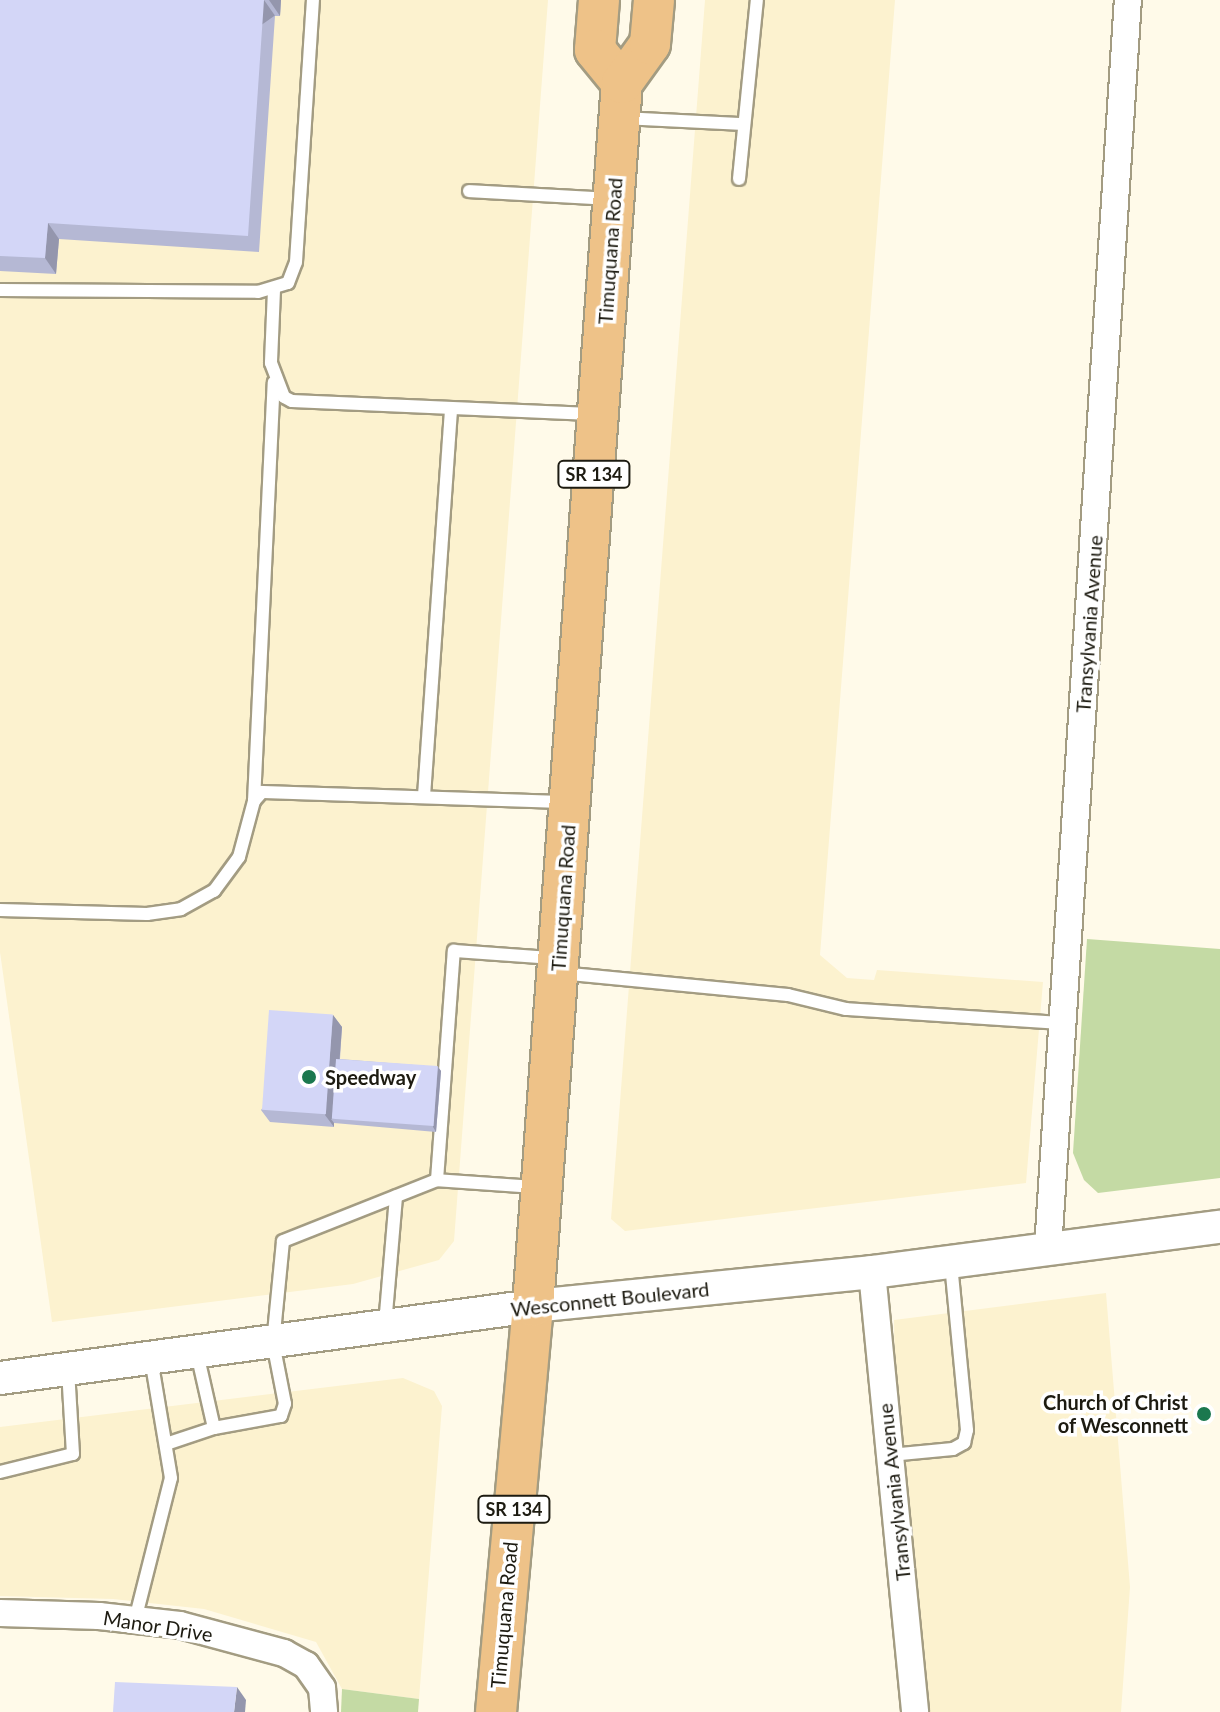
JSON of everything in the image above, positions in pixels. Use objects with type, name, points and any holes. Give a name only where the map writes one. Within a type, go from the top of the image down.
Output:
[{"type":"main road","points":[[599,0],[595,50],[621,100]]},
{"type":"main road","points":[[621,100],[650,44],[654,0]]},
{"type":"main road","name":"Timuquana Road","points":[[496,1712],[533,1306],[621,100]]},
{"type":"street","name":"Transylvania Avenue","points":[[1048,1249],[1128,0]]},
{"type":"street","name":"Wesconnett Boulevard","points":[[0,1378],[533,1306],[872,1272],[1220,1227]]},
{"type":"street","name":"Transylvania Avenue","points":[[872,1272],[915,1712]]},
{"type":"street","name":"Manor Drive","points":[[0,1613],[180,1625],[284,1653],[306,1665],[322,1688],[324,1712]]},
{"type":"lane","points":[[0,290],[274,290],[288,283],[296,262],[313,0]]},
{"type":"lane","points":[[739,179],[757,0]]},
{"type":"lane","points":[[621,100],[743,124]]},
{"type":"lane","points":[[469,191],[614,200]]},
{"type":"lane","points":[[0,910],[147,914],[181,909],[214,891],[239,857],[254,801],[274,379],[271,363],[274,290]]},
{"type":"lane","points":[[274,379],[284,397],[292,401],[599,414]]},
{"type":"lane","points":[[424,796],[451,410]]},
{"type":"lane","points":[[254,801],[262,792],[279,790],[570,802]]},
{"type":"lane","points":[[437,1180],[454,951],[788,995],[846,1009],[1063,1023]]},
{"type":"lane","points":[[166,1444],[214,1428],[281,1416],[285,1404],[273,1343],[283,1241],[437,1180],[542,1187]]},
{"type":"lane","points":[[385,1327],[396,1196]]},
{"type":"lane","points":[[890,1455],[953,1449],[964,1443],[967,1430],[951,1261]]},
{"type":"lane","points":[[197,1353],[214,1428]]},
{"type":"lane","points":[[135,1620],[171,1478],[151,1359]]},
{"type":"lane","points":[[0,1472],[73,1454],[68,1370]]},
{"type":"shaded area","points":[[0,0],[548,0],[454,1241],[439,1260],[353,1284],[52,1322],[0,952]]},
{"type":"shaded area","points":[[705,0],[895,0],[820,955],[847,978],[874,980],[877,970],[1043,982],[1026,1183],[625,1231],[611,1219]]},
{"type":"shaded area","points":[[1106,1293],[1130,1587],[1121,1712],[928,1712],[895,1380],[894,1320]]},
{"type":"shaded area","points":[[403,1378],[434,1391],[442,1406],[419,1699],[342,1689],[316,1642],[204,1609],[113,1599],[0,1596],[0,1427]]},
{"type":"green space","points":[[1087,939],[1220,949],[1220,1178],[1098,1193],[1084,1180],[1073,1153]]},
{"type":"green space","points":[[342,1689],[419,1699],[418,1712],[341,1712]]},
{"type":"building","points":[[0,0],[264,0],[248,236],[48,223],[45,258],[0,256]]},
{"type":"building","points":[[269,1010],[333,1014],[326,1114],[262,1110]]},
{"type":"building","points":[[336,1059],[438,1066],[434,1126],[332,1119]]},
{"type":"building","points":[[115,1682],[237,1687],[234,1712],[113,1712]]},
{"type":"place","name":"Speedway","points":[[309,1077]]},
{"type":"place","name":"Church of Christ of Wesconnett","points":[[1204,1414]]}]
